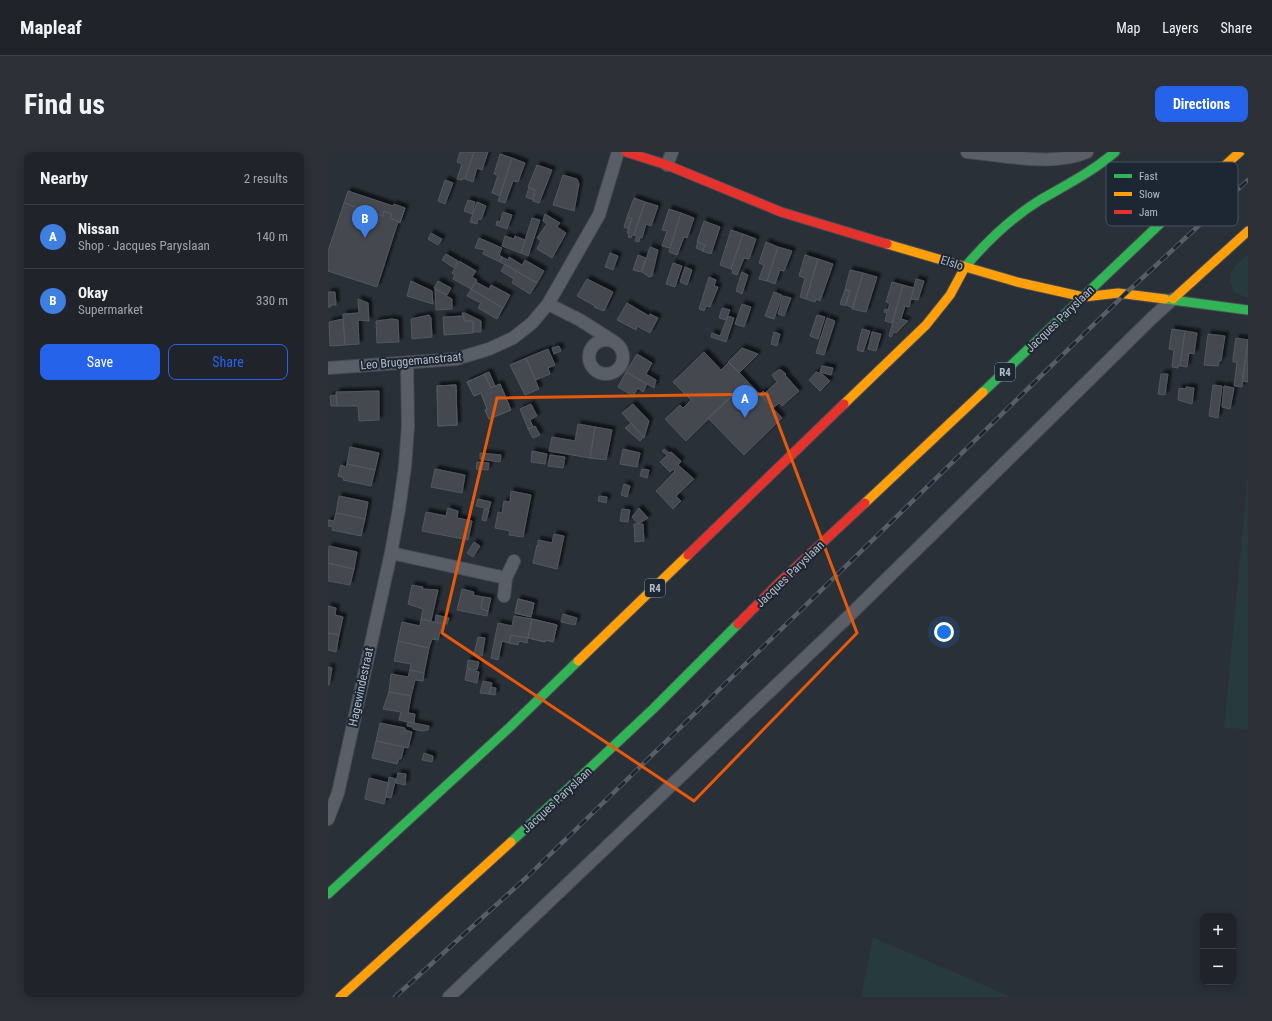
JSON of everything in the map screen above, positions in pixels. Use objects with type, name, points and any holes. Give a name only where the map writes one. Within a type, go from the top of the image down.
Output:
[{"type":"main road","name":"Elslo","points":[[626,152],[667,166],[781,212],[859,237],[918,252],[1017,282],[1084,297],[1118,293],[1248,310]]},
{"type":"main road","name":"R4","points":[[328,894],[516,722],[926,325],[950,295],[965,267],[1000,229],[1039,201],[1099,166],[1115,152]]},
{"type":"main road","name":"Jacques Paryslaan","points":[[1229,162],[1240,152]]},
{"type":"main road","name":"Jacques Paryslaan","points":[[340,997],[554,804],[653,709],[781,581],[932,442],[1157,226]]},
{"type":"main road","points":[[1173,299],[1248,231]]},
{"type":"street","name":"Leo Bruggemanstraat","points":[[328,368],[456,359],[489,349],[513,338],[532,323],[548,304],[599,215],[618,152]]},
{"type":"street","points":[[667,166],[672,152]]},
{"type":"street","points":[[967,152],[1056,160],[1078,156],[1087,152]]},
{"type":"street","points":[[449,997],[850,614],[1173,299]]},
{"type":"street","points":[[548,304],[580,320],[614,342]]},
{"type":"street","name":"Hagewindestraat","points":[[328,819],[338,793],[391,553],[406,466],[408,426],[407,363]]},
{"type":"street","points":[[391,553],[506,578]]},
{"type":"street","points":[[504,596],[506,578],[514,561]]},
{"type":"highlighted area","points":[[767,394],[857,633],[694,801],[442,633],[497,398]]},
{"type":"green space","points":[[1248,254],[1248,298],[1234,292],[1230,280],[1232,270]]},
{"type":"green space","points":[[1248,473],[1248,729],[1224,728]]},
{"type":"green space","points":[[873,937],[1011,997],[861,997]]},
{"type":"building","points":[[460,152],[474,152],[465,179],[463,178],[462,180],[457,179],[462,164],[457,162]]},
{"type":"building","points":[[474,152],[488,152],[482,170],[477,168],[473,182],[465,179]]},
{"type":"building","points":[[500,154],[512,158],[500,196],[492,193],[498,175],[494,174]]},
{"type":"building","points":[[512,158],[525,163],[518,182],[513,181],[505,203],[498,201]]},
{"type":"building","points":[[537,165],[552,170],[539,203],[533,201],[535,190],[528,187]]},
{"type":"building","points":[[563,175],[577,179],[579,184],[574,211],[553,205]]},
{"type":"building","points":[[445,180],[453,183],[445,204],[438,201]]},
{"type":"building","points":[[529,187],[535,190],[533,200],[526,197]]},
{"type":"building","points":[[348,191],[393,206],[394,204],[405,208],[400,222],[390,218],[392,214],[384,211],[383,216],[344,203]]},
{"type":"building","points":[[634,198],[645,202],[634,235],[632,235],[631,238],[628,237],[629,233],[627,233],[632,219],[627,217]]},
{"type":"building","points":[[468,200],[475,202],[472,214],[464,211]]},
{"type":"building","points":[[477,202],[486,206],[481,220],[478,219],[477,224],[470,222]]},
{"type":"building","points":[[645,202],[658,206],[651,226],[646,224],[642,238],[640,237],[639,242],[635,241],[637,236],[634,235]]},
{"type":"building","points":[[344,203],[383,216],[384,211],[392,214],[390,218],[400,222],[405,208],[400,223],[398,222],[377,287],[328,271],[328,251]]},
{"type":"building","points":[[669,209],[681,213],[670,248],[662,246],[667,231],[662,230]]},
{"type":"building","points":[[503,212],[512,215],[507,229],[496,225],[497,221],[500,222]]},
{"type":"building","points":[[681,213],[694,218],[687,238],[684,237],[677,255],[669,252]]},
{"type":"building","points":[[545,214],[560,223],[557,227],[566,233],[552,258],[537,249],[541,241],[537,238],[547,224],[543,221]]},
{"type":"building","points":[[627,217],[632,219],[628,229],[624,227]]},
{"type":"building","points":[[532,218],[540,220],[528,256],[521,253]]},
{"type":"building","points":[[704,221],[720,227],[711,254],[702,251],[705,245],[697,242]]},
{"type":"building","points":[[731,230],[743,234],[731,269],[720,265]]},
{"type":"building","points":[[431,233],[442,239],[438,245],[428,239]]},
{"type":"building","points":[[743,234],[756,239],[749,259],[744,258],[737,275],[732,273],[733,270],[731,269]]},
{"type":"building","points":[[505,236],[514,239],[515,236],[525,240],[521,253],[502,246]]},
{"type":"building","points":[[479,238],[502,248],[499,255],[502,257],[500,262],[483,254],[485,250],[475,248]]},
{"type":"building","points":[[698,242],[705,245],[703,251],[696,248]]},
{"type":"building","points":[[766,242],[778,247],[767,281],[759,279],[764,265],[759,263]]},
{"type":"building","points":[[650,247],[658,250],[652,276],[649,277],[642,272]]},
{"type":"building","points":[[778,247],[792,251],[784,271],[780,270],[775,284],[767,281]]},
{"type":"building","points":[[610,253],[618,256],[613,270],[605,267]]},
{"type":"building","points":[[446,254],[458,261],[454,268],[442,260]]},
{"type":"building","points":[[638,255],[646,258],[641,272],[633,270]]},
{"type":"building","points":[[805,255],[818,259],[806,299],[800,297],[805,278],[799,276]]},
{"type":"building","points":[[502,257],[508,260],[509,257],[522,265],[525,260],[544,271],[537,283],[500,262]]},
{"type":"building","points":[[818,259],[833,264],[820,301],[816,299],[815,302],[806,299]]},
{"type":"building","points":[[459,261],[476,271],[472,277],[477,280],[471,289],[453,279],[455,275],[452,273]]},
{"type":"building","points":[[673,263],[682,266],[675,287],[666,284]]},
{"type":"building","points":[[505,264],[537,283],[530,294],[512,283],[514,279],[501,271]]},
{"type":"building","points":[[685,267],[692,270],[687,285],[680,282]]},
{"type":"building","points":[[850,270],[863,273],[853,308],[846,305],[850,291],[845,290]]},
{"type":"building","points":[[742,272],[748,275],[742,294],[736,291]]},
{"type":"building","points":[[863,273],[877,277],[866,312],[852,309]]},
{"type":"building","points":[[709,277],[716,280],[714,286],[718,287],[710,307],[706,306],[704,311],[699,309]]},
{"type":"building","points":[[587,279],[613,292],[604,311],[594,307],[595,306],[577,296]]},
{"type":"building","points":[[916,279],[924,281],[918,300],[911,299]]},
{"type":"building","points":[[411,281],[432,291],[433,304],[407,296]]},
{"type":"building","points":[[438,281],[451,288],[447,295],[434,288]]},
{"type":"building","points":[[476,282],[489,289],[491,285],[510,295],[503,308],[471,289]]},
{"type":"building","points":[[892,282],[903,285],[892,323],[885,321],[887,313],[884,312],[885,309],[888,310],[890,303],[886,302]]},
{"type":"building","points":[[903,285],[914,288],[909,307],[905,306],[901,319],[908,321],[896,333],[894,332],[891,337],[889,336]]},
{"type":"building","points":[[435,289],[452,299],[452,309],[436,310]]},
{"type":"building","points":[[471,289],[503,308],[497,319],[478,308],[481,303],[467,296]]},
{"type":"building","points":[[845,290],[850,291],[845,306],[840,304]]},
{"type":"building","points":[[328,292],[335,292],[336,305],[330,305],[331,307],[328,307]]},
{"type":"building","points":[[774,292],[782,295],[774,319],[765,316]]},
{"type":"building","points":[[783,296],[791,298],[784,316],[778,314]]},
{"type":"building","points":[[358,299],[368,303],[369,321],[358,320],[359,344],[345,345],[343,314],[359,313]]},
{"type":"building","points":[[627,303],[649,316],[650,314],[658,318],[650,333],[637,326],[636,330],[617,320]]},
{"type":"building","points":[[742,304],[751,307],[744,327],[735,324]]},
{"type":"building","points":[[722,308],[730,310],[726,320],[719,318]]},
{"type":"building","points":[[462,313],[481,321],[481,332],[473,332],[473,321],[464,321]]},
{"type":"building","points":[[429,315],[431,318],[432,337],[412,339],[411,319]]},
{"type":"building","points":[[817,315],[825,317],[818,339],[810,336]]},
{"type":"building","points":[[464,316],[464,321],[473,321],[473,333],[444,335],[443,317]]},
{"type":"building","points":[[728,316],[734,318],[726,342],[711,337],[712,333],[720,336]]},
{"type":"building","points":[[827,318],[835,321],[824,355],[816,353]]},
{"type":"building","points":[[343,319],[345,345],[330,346],[329,322]]},
{"type":"building","points":[[392,319],[398,320],[399,342],[377,343],[376,321]]},
{"type":"building","points":[[862,329],[870,331],[863,352],[857,350]]},
{"type":"building","points":[[1172,329],[1185,331],[1180,366],[1178,365],[1178,368],[1172,367],[1174,350],[1169,349]]},
{"type":"building","points":[[1185,331],[1197,333],[1194,354],[1189,353],[1187,367],[1180,366]]},
{"type":"building","points":[[774,332],[780,334],[777,346],[771,344]]},
{"type":"building","points":[[872,332],[881,334],[876,351],[868,349]]},
{"type":"building","points":[[1208,334],[1225,336],[1221,361],[1219,361],[1218,366],[1204,365]]},
{"type":"building","points":[[1236,338],[1248,340],[1242,387],[1234,386],[1237,362],[1233,362],[1233,358]]},
{"type":"building","points":[[1248,341],[1248,382],[1242,381]]},
{"type":"building","points":[[559,346],[561,351],[554,354],[552,348]]},
{"type":"building","points":[[742,348],[758,354],[739,373],[728,362]]},
{"type":"building","points":[[548,349],[555,365],[548,368],[550,374],[536,380],[526,358]]},
{"type":"building","points":[[704,352],[721,370],[729,362],[747,381],[686,441],[665,419],[680,405],[683,408],[691,400],[673,382]]},
{"type":"building","points":[[637,354],[652,363],[646,374],[656,380],[654,388],[626,372]]},
{"type":"building","points":[[526,358],[539,389],[525,395],[510,365]]},
{"type":"building","points":[[822,366],[833,368],[831,375],[820,372]]},
{"type":"building","points":[[778,370],[781,370],[786,374],[785,375],[799,391],[782,406],[779,403],[773,408],[760,394],[763,391],[765,393],[777,382],[772,375]]},
{"type":"building","points":[[489,372],[495,386],[491,388],[484,374]]},
{"type":"building","points":[[626,372],[647,384],[643,392],[638,388],[633,396],[618,387]]},
{"type":"building","points":[[816,372],[822,374],[830,381],[820,391],[809,380]]},
{"type":"building","points":[[485,374],[491,388],[500,384],[511,410],[489,419],[481,393],[474,396],[467,382]]},
{"type":"building","points":[[485,374],[491,388],[500,384],[511,410],[489,419],[481,393],[474,396],[467,382]]},
{"type":"building","points":[[1161,374],[1168,374],[1165,395],[1158,394]]},
{"type":"building","points":[[747,381],[782,418],[744,455],[708,418]]},
{"type":"building","points":[[456,385],[457,425],[438,426],[437,386]]},
{"type":"building","points":[[456,385],[457,425],[438,426],[437,386]]},
{"type":"building","points":[[1213,385],[1222,386],[1218,418],[1209,416]]},
{"type":"building","points":[[1224,386],[1234,388],[1230,409],[1222,407]]},
{"type":"building","points":[[1186,387],[1194,388],[1192,404],[1178,400],[1179,388],[1186,389]]},
{"type":"building","points":[[379,391],[379,420],[359,421],[358,406],[337,406],[336,392]]},
{"type":"building","points":[[336,395],[337,406],[331,406],[330,396]]},
{"type":"building","points":[[531,404],[537,416],[530,420],[533,427],[528,429],[520,409]]},
{"type":"building","points":[[633,404],[649,421],[644,438],[622,413]]},
{"type":"building","points":[[631,423],[644,437],[640,441],[625,428]]},
{"type":"building","points":[[578,424],[595,427],[590,458],[549,451],[552,437],[575,441]]},
{"type":"building","points":[[535,426],[540,435],[533,438],[528,429]]},
{"type":"building","points":[[595,427],[612,430],[606,460],[590,458]]},
{"type":"building","points":[[350,447],[379,453],[375,470],[347,464]]},
{"type":"building","points":[[623,449],[640,453],[637,467],[620,464]]},
{"type":"building","points":[[664,449],[669,453],[671,452],[681,461],[678,465],[694,479],[676,496],[681,501],[673,509],[656,491],[675,471],[673,469],[670,472],[660,462],[667,455],[662,451]]},
{"type":"building","points":[[532,451],[547,454],[545,464],[531,462]]},
{"type":"building","points":[[480,453],[501,455],[500,462],[480,459]]},
{"type":"building","points":[[550,455],[565,457],[563,468],[548,466]]},
{"type":"building","points":[[477,462],[489,463],[488,470],[476,469]]},
{"type":"building","points":[[347,464],[375,470],[371,486],[343,480],[344,478],[338,476],[341,465],[346,467]]},
{"type":"building","points":[[435,469],[465,475],[462,493],[431,487]]},
{"type":"building","points":[[642,469],[649,470],[647,478],[640,476]]},
{"type":"building","points":[[624,484],[630,486],[627,497],[621,495]]},
{"type":"building","points":[[511,491],[531,495],[523,537],[509,535],[510,531],[495,528],[498,512],[502,513],[504,501],[510,502]]},
{"type":"building","points":[[339,496],[368,502],[365,519],[336,513]]},
{"type":"building","points":[[599,496],[607,497],[606,503],[598,501]]},
{"type":"building","points":[[478,499],[491,502],[489,509],[476,506]]},
{"type":"building","points":[[448,508],[458,511],[457,518],[472,521],[468,540],[422,531],[426,512],[446,516]]},
{"type":"building","points":[[639,508],[648,518],[638,524],[632,517]]},
{"type":"building","points":[[484,509],[489,510],[486,521],[482,520]]},
{"type":"building","points":[[622,509],[630,510],[628,522],[620,521]]},
{"type":"building","points":[[336,513],[365,519],[361,536],[332,530],[333,527],[328,526],[328,520],[334,521]]},
{"type":"building","points":[[634,524],[643,524],[644,541],[635,542]]},
{"type":"building","points":[[554,534],[564,536],[557,569],[533,563],[537,545],[538,546],[538,540],[552,543]]},
{"type":"building","points":[[474,542],[480,546],[473,557],[467,553]]},
{"type":"building","points":[[329,546],[357,552],[354,569],[328,563]]},
{"type":"building","points":[[328,563],[354,569],[350,585],[328,581]]},
{"type":"building","points":[[412,585],[423,587],[422,589],[438,590],[431,621],[421,619],[423,609],[408,604]]},
{"type":"building","points":[[462,589],[474,592],[473,595],[483,597],[481,609],[488,611],[487,616],[457,610]]},
{"type":"building","points":[[483,597],[491,598],[488,611],[481,609]]},
{"type":"building","points":[[518,599],[534,603],[531,617],[515,613]]},
{"type":"building","points":[[518,599],[534,603],[531,617],[515,613]]},
{"type":"building","points":[[328,606],[336,608],[335,615],[343,617],[339,635],[328,633]]},
{"type":"building","points":[[563,614],[577,618],[575,625],[561,622]]},
{"type":"building","points":[[436,615],[449,618],[447,624],[435,622]]},
{"type":"building","points":[[514,616],[532,619],[528,638],[511,635],[509,643],[502,641],[498,660],[491,658],[498,623],[512,626]]},
{"type":"building","points":[[421,619],[442,624],[438,640],[432,639],[429,648],[398,641],[402,622],[420,626]]},
{"type":"building","points":[[532,619],[557,625],[553,642],[546,640],[545,642],[528,638]]},
{"type":"building","points":[[532,619],[557,625],[553,642],[546,640],[545,642],[528,638]]},
{"type":"building","points":[[328,633],[339,635],[336,652],[328,650]]},
{"type":"building","points":[[511,635],[528,638],[527,643],[519,641],[518,645],[509,643]]},
{"type":"building","points":[[478,637],[485,638],[482,656],[474,654]]},
{"type":"building","points":[[398,641],[429,648],[424,673],[410,670],[411,664],[394,661]]},
{"type":"building","points":[[468,660],[479,662],[477,670],[467,668]]},
{"type":"building","points":[[328,667],[332,668],[329,685],[328,685]]},
{"type":"building","points":[[467,669],[479,672],[477,683],[465,680]]},
{"type":"building","points":[[410,670],[424,673],[423,681],[415,680],[411,696],[389,692],[391,674],[408,677]]},
{"type":"building","points":[[483,681],[492,683],[489,694],[480,693]]},
{"type":"building","points":[[491,687],[496,688],[495,695],[489,694]]},
{"type":"building","points":[[389,692],[411,696],[408,713],[415,714],[414,723],[399,720],[401,712],[383,709]]},
{"type":"building","points":[[408,722],[429,726],[428,730],[422,731],[413,729],[413,727],[407,726]]},
{"type":"building","points":[[380,723],[405,728],[405,730],[412,732],[408,748],[376,741]]},
{"type":"building","points":[[376,741],[404,747],[401,759],[399,759],[397,764],[372,758]]},
{"type":"building","points":[[424,753],[433,756],[432,762],[422,760]]},
{"type":"building","points":[[398,773],[406,774],[405,785],[396,783]]},
{"type":"building","points":[[389,777],[396,779],[391,798],[386,797]]},
{"type":"building","points":[[369,778],[389,783],[384,804],[365,799]]},
{"type":"railway","points":[[1238,189],[1248,180]]},
{"type":"railway","points":[[395,997],[528,876],[1125,294],[1198,226]]},
{"type":"traffic: fast","points":[[965,267],[991,239],[1019,214],[1088,172],[1115,152]]},
{"type":"traffic: fast","points":[[983,392],[1158,226]]},
{"type":"traffic: fast","points":[[1165,299],[1248,310]]},
{"type":"traffic: fast","points":[[511,842],[653,709],[738,624]]},
{"type":"traffic: fast","points":[[328,894],[510,727],[578,661]]},
{"type":"traffic: slow","points":[[1229,162],[1240,152]]},
{"type":"traffic: slow","points":[[1173,299],[1248,231]]},
{"type":"traffic: slow","points":[[887,244],[1017,282],[1084,297],[1118,293],[1165,299]]},
{"type":"traffic: slow","points":[[844,404],[926,325],[950,295],[965,267]]},
{"type":"traffic: slow","points":[[865,503],[983,392]]},
{"type":"traffic: slow","points":[[578,661],[688,555]]},
{"type":"traffic: slow","points":[[340,997],[511,842]]},
{"type":"traffic: jam","points":[[626,152],[667,165],[781,212],[887,244]]},
{"type":"traffic: jam","points":[[688,555],[844,404]]},
{"type":"traffic: jam","points":[[738,624],[781,581],[865,503]]},
{"type":"place","name":"Okay","points":[[365,238]]},
{"type":"place","name":"Nissan","points":[[745,418]]}]
